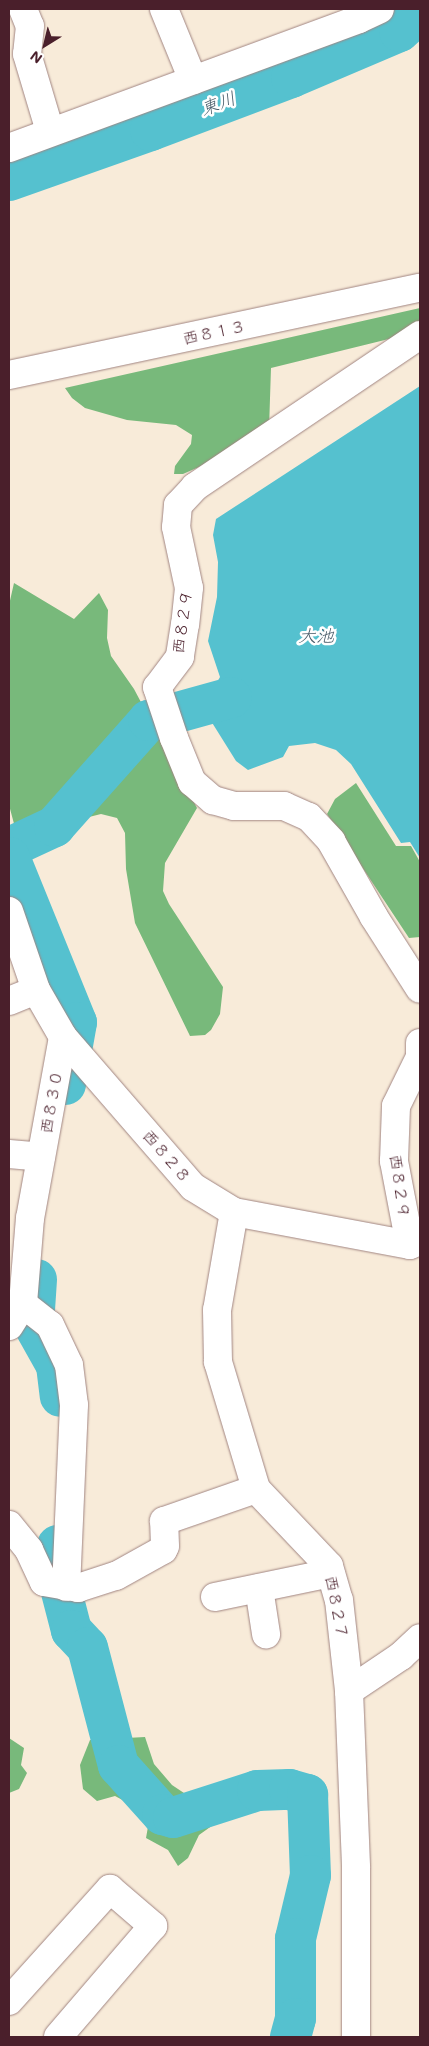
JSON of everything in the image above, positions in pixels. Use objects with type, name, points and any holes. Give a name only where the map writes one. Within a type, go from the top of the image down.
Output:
[{"type":"street","points":[[24,9],[30,26],[27,54],[50,131]]},
{"type":"street","points":[[164,9],[193,80]]},
{"type":"street","points":[[9,148],[50,131],[359,19],[380,9]]},
{"type":"street","name":"西８１３","points":[[9,375],[420,288]]},
{"type":"street","name":"西８２９","points":[[420,335],[195,487],[178,505],[176,526],[189,588],[180,657],[157,687],[192,782],[213,800],[234,806],[284,806],[309,817],[332,841],[374,917],[420,989]]},
{"type":"street","points":[[9,911],[36,990],[69,1044]]},
{"type":"street","points":[[9,1001],[36,990]]},
{"type":"street","name":"西８２９","points":[[415,1243],[394,1161],[396,1106],[420,1056],[420,1043]]},
{"type":"street","name":"西８３０","points":[[16,1315],[30,1218],[42,1157],[69,1044]]},
{"type":"street","name":"西８２８","points":[[69,1044],[193,1187],[234,1212],[415,1243]]},
{"type":"street","points":[[9,1154],[42,1157]]},
{"type":"street","name":"西８２７","points":[[234,1212],[217,1310],[218,1362],[256,1489],[329,1566],[339,1600],[349,1691],[356,1868],[356,2037]]},
{"type":"street","points":[[16,1315],[50,1325],[68,1365],[74,1405],[66,1587]]},
{"type":"street","points":[[9,1525],[29,1550],[44,1582],[78,1588],[116,1576],[163,1550],[165,1546],[164,1521],[256,1489]]},
{"type":"street","points":[[215,1597],[331,1573]]},
{"type":"street","points":[[259,1588],[266,1634]]},
{"type":"street","points":[[349,1691],[401,1656],[420,1638]]},
{"type":"street","points":[[9,2001],[110,1889],[153,1926],[58,2037]]},
{"type":"green space","points":[[420,308],[420,326],[397,337],[271,368],[269,429],[224,456],[183,474],[174,474],[175,466],[191,444],[192,435],[176,425],[127,420],[85,408],[72,398],[65,388]]},
{"type":"green space","points":[[14,583],[74,619],[99,593],[108,610],[107,638],[111,656],[134,689],[197,808],[165,863],[163,891],[169,904],[223,987],[220,1014],[211,1030],[205,1035],[190,1036],[135,923],[126,869],[125,833],[117,818],[101,814],[17,835],[9,805],[9,605]]},
{"type":"green space","points":[[356,783],[396,846],[411,846],[420,862],[420,937],[409,938],[327,814],[335,799]]},
{"type":"green space","points":[[145,1737],[154,1764],[172,1785],[187,1795],[213,1800],[218,1817],[213,1825],[199,1835],[188,1858],[178,1866],[168,1850],[146,1838],[149,1821],[145,1812],[115,1796],[97,1801],[83,1789],[80,1765],[90,1740]]},
{"type":"green space","points":[[9,1738],[24,1748],[21,1765],[27,1773],[19,1789],[9,1793]]},
{"type":"water","name":"大池","points":[[420,386],[420,858],[410,842],[401,843],[351,764],[336,750],[315,743],[289,746],[283,757],[248,770],[236,761],[211,721],[209,697],[220,677],[208,641],[217,597],[218,562],[213,535],[216,519]]},
{"type":"waterway","name":"東川","points":[[9,180],[291,77],[399,31],[420,12]]},
{"type":"waterway","points":[[9,847],[54,826],[148,720],[231,697]]},
{"type":"waterway","points":[[9,857],[76,1022],[65,1084]]},
{"type":"waterway","points":[[36,1279],[33,1324],[56,1365],[60,1396]]},
{"type":"waterway","points":[[57,1545],[56,1572],[71,1630],[87,1647],[118,1765],[162,1814],[173,1817],[257,1790],[289,1789],[307,1794],[310,1875],[295,1938],[295,2018],[290,2037]]}]
